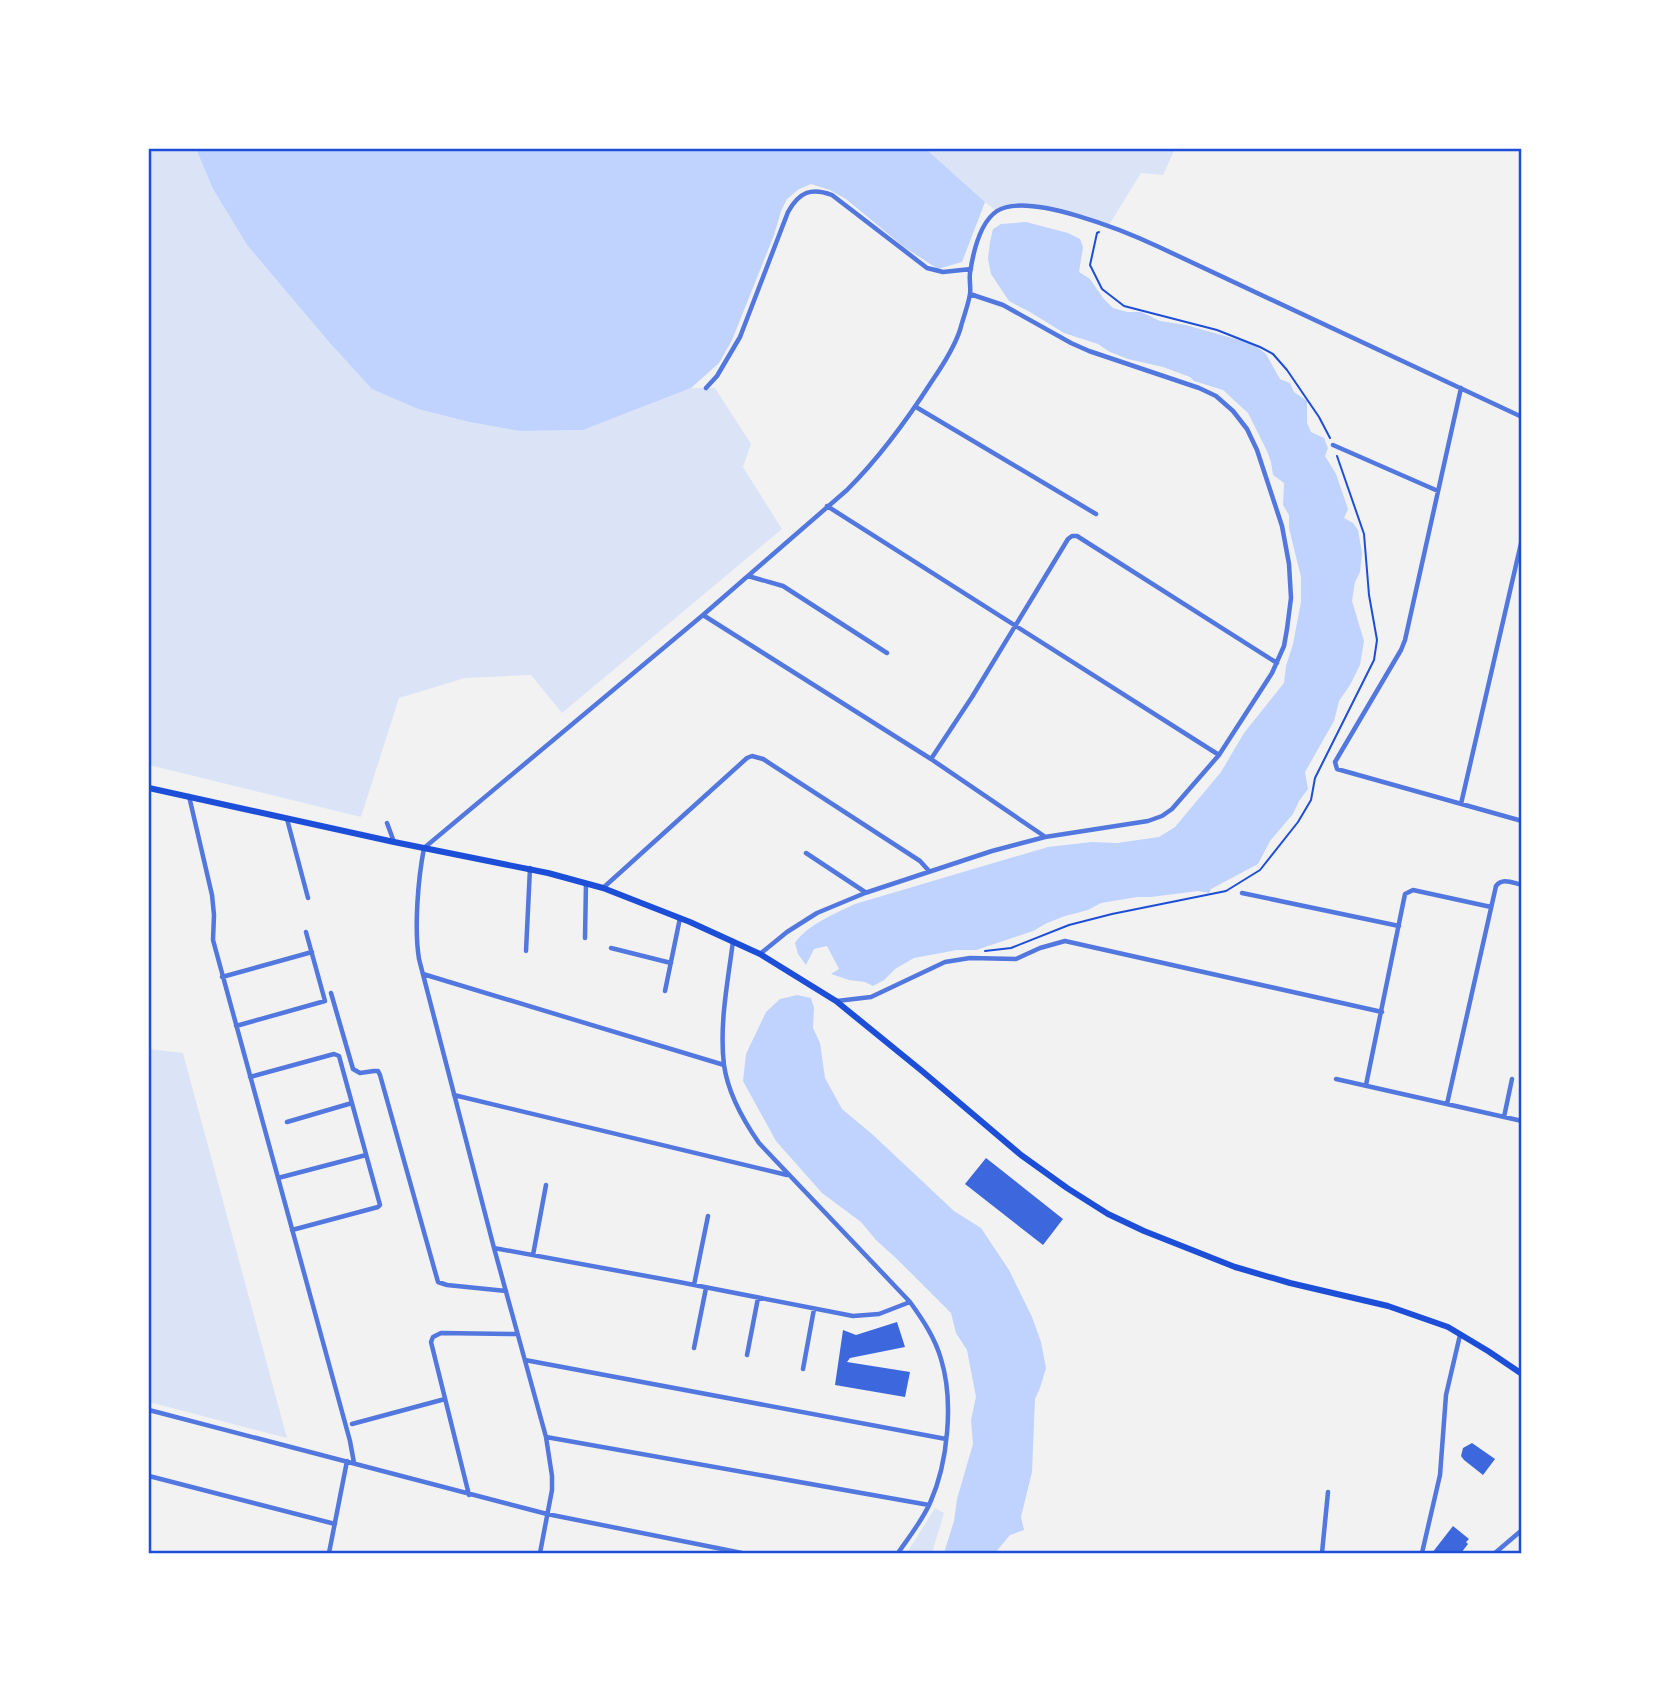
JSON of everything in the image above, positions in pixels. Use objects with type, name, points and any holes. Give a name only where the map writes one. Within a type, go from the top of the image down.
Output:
[{"type":"main road","points":[[149,788],[394,842],[530,868],[603,888],[680,918],[760,954],[836,1001],[1021,1155],[1108,1214],[1235,1267],[1388,1306],[1437,1323],[1460,1334],[1522,1374]]},
{"type":"street","points":[[706,388],[717,376],[740,337],[788,212],[793,203],[808,192],[816,190],[832,195],[927,268],[943,272],[971,269]]},
{"type":"street","points":[[540,1553],[552,1490],[546,1437],[417,949],[424,848],[703,615],[863,474],[916,407],[946,361],[959,333],[970,294],[971,269],[979,236],[986,222],[997,211],[1011,205],[1029,205],[1108,225],[1522,417]]},
{"type":"street","points":[[760,954],[817,913],[929,871],[1045,837],[1148,821],[1162,816],[1172,809],[1219,755],[1266,684],[1284,646],[1291,598],[1289,564],[1282,526],[1257,450],[1247,429],[1233,411],[1216,396],[1199,388],[1089,351],[1003,305],[970,294]]},
{"type":"street","points":[[1461,388],[1405,640],[1335,762],[1335,767],[1522,821]]},
{"type":"street","points":[[916,407],[1096,514]]},
{"type":"street","points":[[1334,445],[1438,491]]},
{"type":"street","points":[[827,506],[1219,755]]},
{"type":"street","points":[[931,759],[1072,536],[1077,536],[1277,663]]},
{"type":"street","points":[[1461,804],[1522,539]]},
{"type":"street","points":[[748,576],[783,586],[887,653]]},
{"type":"street","points":[[703,615],[931,759],[1045,837]]},
{"type":"street","points":[[603,888],[752,756],[763,759],[920,861],[929,871]]},
{"type":"street","points":[[189,796],[212,895],[213,940],[222,977],[354,1463]]},
{"type":"street","points":[[287,819],[308,898]]},
{"type":"street","points":[[387,823],[394,842]]},
{"type":"street","points":[[806,853],[865,893]]},
{"type":"street","points":[[526,951],[530,868]]},
{"type":"street","points":[[1447,1104],[1496,886],[1503,881],[1522,885]]},
{"type":"street","points":[[585,938],[586,883]]},
{"type":"street","points":[[1366,1085],[1407,892],[1410,890],[1491,908]]},
{"type":"street","points":[[1242,893],[1399,926]]},
{"type":"street","points":[[665,990],[680,918]]},
{"type":"street","points":[[236,1026],[325,1001],[306,933]]},
{"type":"street","points":[[733,941],[724,1010],[724,1065],[741,1115],[759,1143],[910,1302],[923,1321],[941,1359],[947,1398],[946,1439],[939,1476],[929,1505],[898,1553]]},
{"type":"street","points":[[836,1001],[871,998],[945,962],[970,958],[1016,959],[1048,945],[1065,941],[1382,1012]]},
{"type":"street","points":[[611,948],[671,963]]},
{"type":"street","points":[[222,977],[312,952]]},
{"type":"street","points":[[423,974],[724,1065]]},
{"type":"street","points":[[331,993],[354,1069],[360,1073],[374,1071],[380,1074],[438,1282],[506,1291]]},
{"type":"street","points":[[250,1077],[337,1054],[352,1103],[380,1205],[292,1230]]},
{"type":"street","points":[[1336,1079],[1522,1121]]},
{"type":"street","points":[[1504,1117],[1512,1079]]},
{"type":"street","points":[[454,1096],[788,1175]]},
{"type":"street","points":[[287,1122],[352,1103]]},
{"type":"street","points":[[278,1178],[366,1155]]},
{"type":"street","points":[[533,1255],[546,1185]]},
{"type":"street","points":[[694,1285],[708,1216]]},
{"type":"street","points":[[494,1248],[861,1317],[879,1314],[910,1302]]},
{"type":"street","points":[[694,1348],[706,1287]]},
{"type":"street","points":[[747,1355],[758,1298]]},
{"type":"street","points":[[803,1369],[814,1309]]},
{"type":"street","points":[[469,1495],[431,1346],[433,1338],[441,1333],[518,1334]]},
{"type":"street","points":[[1422,1553],[1440,1475],[1446,1395],[1460,1334]]},
{"type":"street","points":[[524,1360],[946,1439]]},
{"type":"street","points":[[352,1424],[445,1399]]},
{"type":"street","points":[[149,1410],[547,1514],[742,1553]]},
{"type":"street","points":[[546,1437],[929,1505]]},
{"type":"street","points":[[329,1553],[347,1461]]},
{"type":"street","points":[[149,1476],[335,1524]]},
{"type":"street","points":[[1322,1553],[1328,1492]]},
{"type":"street","points":[[1495,1553],[1522,1530]]},
{"type":"path","points":[[985,951],[1011,948],[1069,925],[1112,914],[1226,891],[1260,870],[1298,822],[1311,800],[1315,778],[1374,660],[1377,640],[1369,595],[1364,534],[1334,445],[1319,417],[1273,354],[1217,330],[1124,306],[1102,289],[1090,265],[1097,233],[1108,225]]},
{"type":"shaded area","points":[[149,149],[196,149],[213,189],[247,245],[329,342],[373,389],[418,409],[520,431],[583,430],[691,388],[715,388],[751,444],[743,467],[782,529],[562,713],[531,675],[465,678],[399,698],[361,817],[149,765]]},
{"type":"shaded area","points":[[926,149],[1175,149],[1163,175],[1141,173],[1109,225],[1029,205],[997,211]]},
{"type":"shaded area","points":[[149,1049],[183,1053],[287,1438],[149,1402]]},
{"type":"shaded area","points":[[935,1508],[944,1513],[932,1553],[907,1553]]},
{"type":"water","points":[[196,149],[926,149],[985,202],[962,262],[938,269],[904,247],[846,199],[811,184],[799,189],[787,199],[781,211],[732,340],[719,363],[691,388],[583,430],[520,431],[418,409],[372,389],[247,245],[213,189]]},
{"type":"water","points":[[1026,222],[1068,233],[1080,239],[1083,247],[1079,272],[1090,279],[1113,308],[1141,312],[1160,321],[1186,325],[1253,344],[1266,354],[1280,379],[1290,383],[1294,392],[1307,401],[1307,423],[1311,432],[1324,438],[1328,448],[1325,456],[1336,474],[1348,509],[1344,518],[1358,530],[1362,553],[1352,601],[1364,641],[1360,665],[1339,701],[1334,721],[1305,772],[1308,789],[1293,814],[1270,841],[1258,864],[1211,889],[1209,893],[1198,891],[1101,903],[1033,931],[976,950],[957,950],[914,958],[873,986],[831,974],[839,969],[827,946],[814,949],[806,965],[798,954],[795,943],[814,925],[855,904],[1048,847],[1092,842],[1117,843],[1159,837],[1175,827],[1221,772],[1244,733],[1284,683],[1293,644],[1301,602],[1301,577],[1289,528],[1289,515],[1283,505],[1284,483],[1273,475],[1267,451],[1248,413],[1223,390],[1163,367],[1128,359],[1098,344],[1064,333],[1009,301],[991,274],[988,259],[990,242],[993,229],[1001,224]]},
{"type":"water","points":[[797,995],[811,998],[814,1008],[813,1028],[820,1043],[825,1078],[842,1109],[954,1211],[981,1228],[1009,1270],[1041,1342],[1046,1368],[1035,1399],[1032,1472],[1021,1517],[1024,1530],[1010,1535],[995,1553],[944,1553],[973,1444],[971,1420],[976,1397],[967,1350],[956,1333],[951,1313],[861,1222],[822,1193],[776,1141],[743,1081],[746,1054],[766,1012],[780,999]]},
{"type":"building","points":[[986,1158],[1063,1219],[1043,1245],[965,1184]]},
{"type":"building","points":[[897,1322],[905,1347],[850,1358],[847,1362],[910,1372],[905,1397],[835,1385],[843,1330],[856,1335]]},
{"type":"building","points":[[1472,1443],[1495,1459],[1483,1475],[1461,1456],[1463,1448]]},
{"type":"building","points":[[1453,1526],[1469,1539],[1461,1553],[1432,1553]]}]
